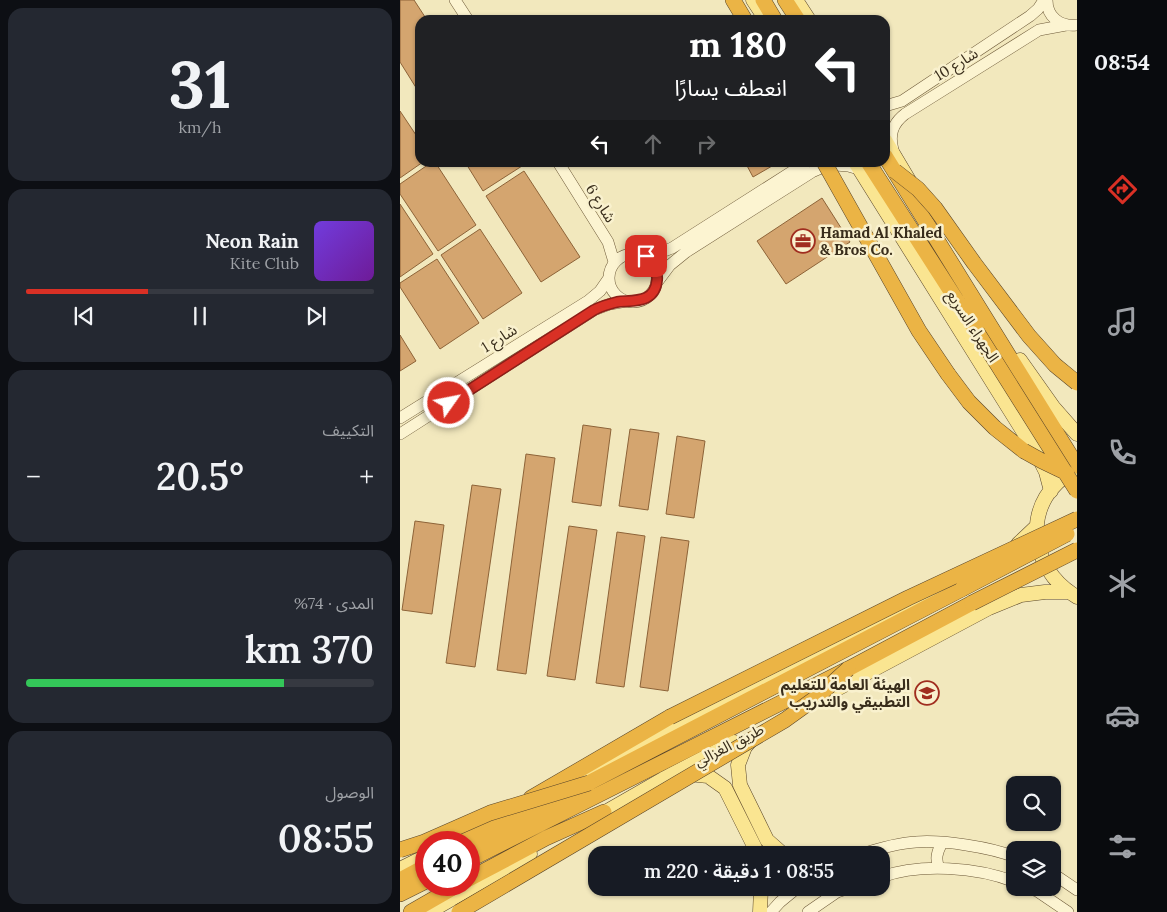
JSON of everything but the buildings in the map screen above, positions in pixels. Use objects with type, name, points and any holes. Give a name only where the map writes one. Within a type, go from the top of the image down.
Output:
[{"type":"highway","points":[[734,0],[742,15]]},
{"type":"highway","points":[[763,0],[772,15]]},
{"type":"highway","points":[[785,0],[795,15]]},
{"type":"highway","name":"الجهراء السريع","points":[[890,155],[895,171],[1077,468]]},
{"type":"highway","points":[[827,167],[918,331],[969,402],[995,428],[1024,451],[1048,464],[1077,476]]},
{"type":"highway","name":"الجهراء السريع","points":[[861,167],[977,332],[1077,491]]},
{"type":"highway","points":[[895,171],[918,189],[935,208],[974,264],[1029,336],[1055,364],[1077,383]]},
{"type":"highway","points":[[479,831],[670,717],[908,598],[1077,519]]},
{"type":"highway","name":"طريق الغزالي","points":[[480,833],[590,784],[1077,529]]},
{"type":"highway","name":"طريق الغزالي","points":[[480,854],[1077,550]]},
{"type":"highway","points":[[460,912],[785,720],[817,697],[848,668]]},
{"type":"highway","points":[[400,850],[424,842],[490,813],[590,784]]},
{"type":"highway","points":[[480,873],[546,838],[604,812]]},
{"type":"highway","points":[[400,880],[415,872]]},
{"type":"highway","points":[[400,894],[415,886]]},
{"type":"highway","points":[[411,912],[439,896]]},
{"type":"main road","points":[[754,0],[763,15]]},
{"type":"main road","points":[[796,0],[805,15]]},
{"type":"main road","name":"الجهراء السريع","points":[[890,155],[1019,359],[1054,408],[1077,434]]},
{"type":"main road","name":"الجهراء السريع","points":[[861,167],[1036,452],[1046,472],[1051,491]]},
{"type":"main road","points":[[1072,594],[1050,575],[1040,556],[1037,526],[1040,513],[1051,491],[1060,481],[1077,468]]},
{"type":"main road","points":[[480,832],[996,562],[1015,548],[1037,526]]},
{"type":"main road","name":"طريق الغزالي","points":[[429,912],[663,779],[989,608],[1021,596],[1045,592],[1072,594]]},
{"type":"main road","points":[[764,727],[745,747],[738,765],[740,785],[767,840],[774,846]]},
{"type":"main road","points":[[663,779],[690,774],[708,776],[725,788],[754,846]]},
{"type":"main road","points":[[400,869],[415,862]]},
{"type":"main road","points":[[760,912],[761,896]]},
{"type":"street","points":[[455,0],[465,15]]},
{"type":"street","points":[[463,0],[473,15]]},
{"type":"street","points":[[1046,0],[1050,15],[1057,22],[1072,25]]},
{"type":"street","name":"شارع 10","points":[[890,105],[902,101],[968,58],[1030,16],[1046,0]]},
{"type":"street","name":"شارع 10","points":[[890,155],[892,129],[905,114],[1039,30],[1072,25]]},
{"type":"street","name":"شارع 6","points":[[561,167],[608,242],[614,262]]},
{"type":"street","name":"شارع 6","points":[[569,167],[625,254]]},
{"type":"street","points":[[646,256],[659,254],[672,248],[799,167]]},
{"type":"street","points":[[658,281],[653,263],[646,256],[637,253],[625,254],[614,262],[610,270],[609,278],[614,292],[620,298],[635,302],[643,300],[650,296],[670,265],[686,252],[822,167]]},
{"type":"street","name":"شارع 1","points":[[400,418],[588,301],[609,278]]},
{"type":"street","name":"شارع 1","points":[[400,434],[594,310],[610,304],[627,301]]},
{"type":"street","points":[[889,846],[917,842],[942,843],[999,850],[1006,853]]},
{"type":"street","points":[[939,868],[936,862],[937,852],[942,843]]},
{"type":"street","points":[[890,873],[939,868],[996,875],[1006,879]]},
{"type":"street","points":[[1061,879],[1077,890]]},
{"type":"street","points":[[771,912],[787,896]]},
{"type":"street","points":[[808,912],[831,896]]},
{"type":"street","points":[[1044,896],[1068,912]]},
{"type":"place","name":"Hamad Al Khaled & Bros Co.","points":[[803,241]]},
{"type":"place","name":"الهيئة العامة للتعليم التطبيقي والتدريب","points":[[927,693]]},
{"type":"route","points":[[449,403],[594,310],[618,302],[635,302],[650,296],[658,281],[653,263],[646,256]]}]
